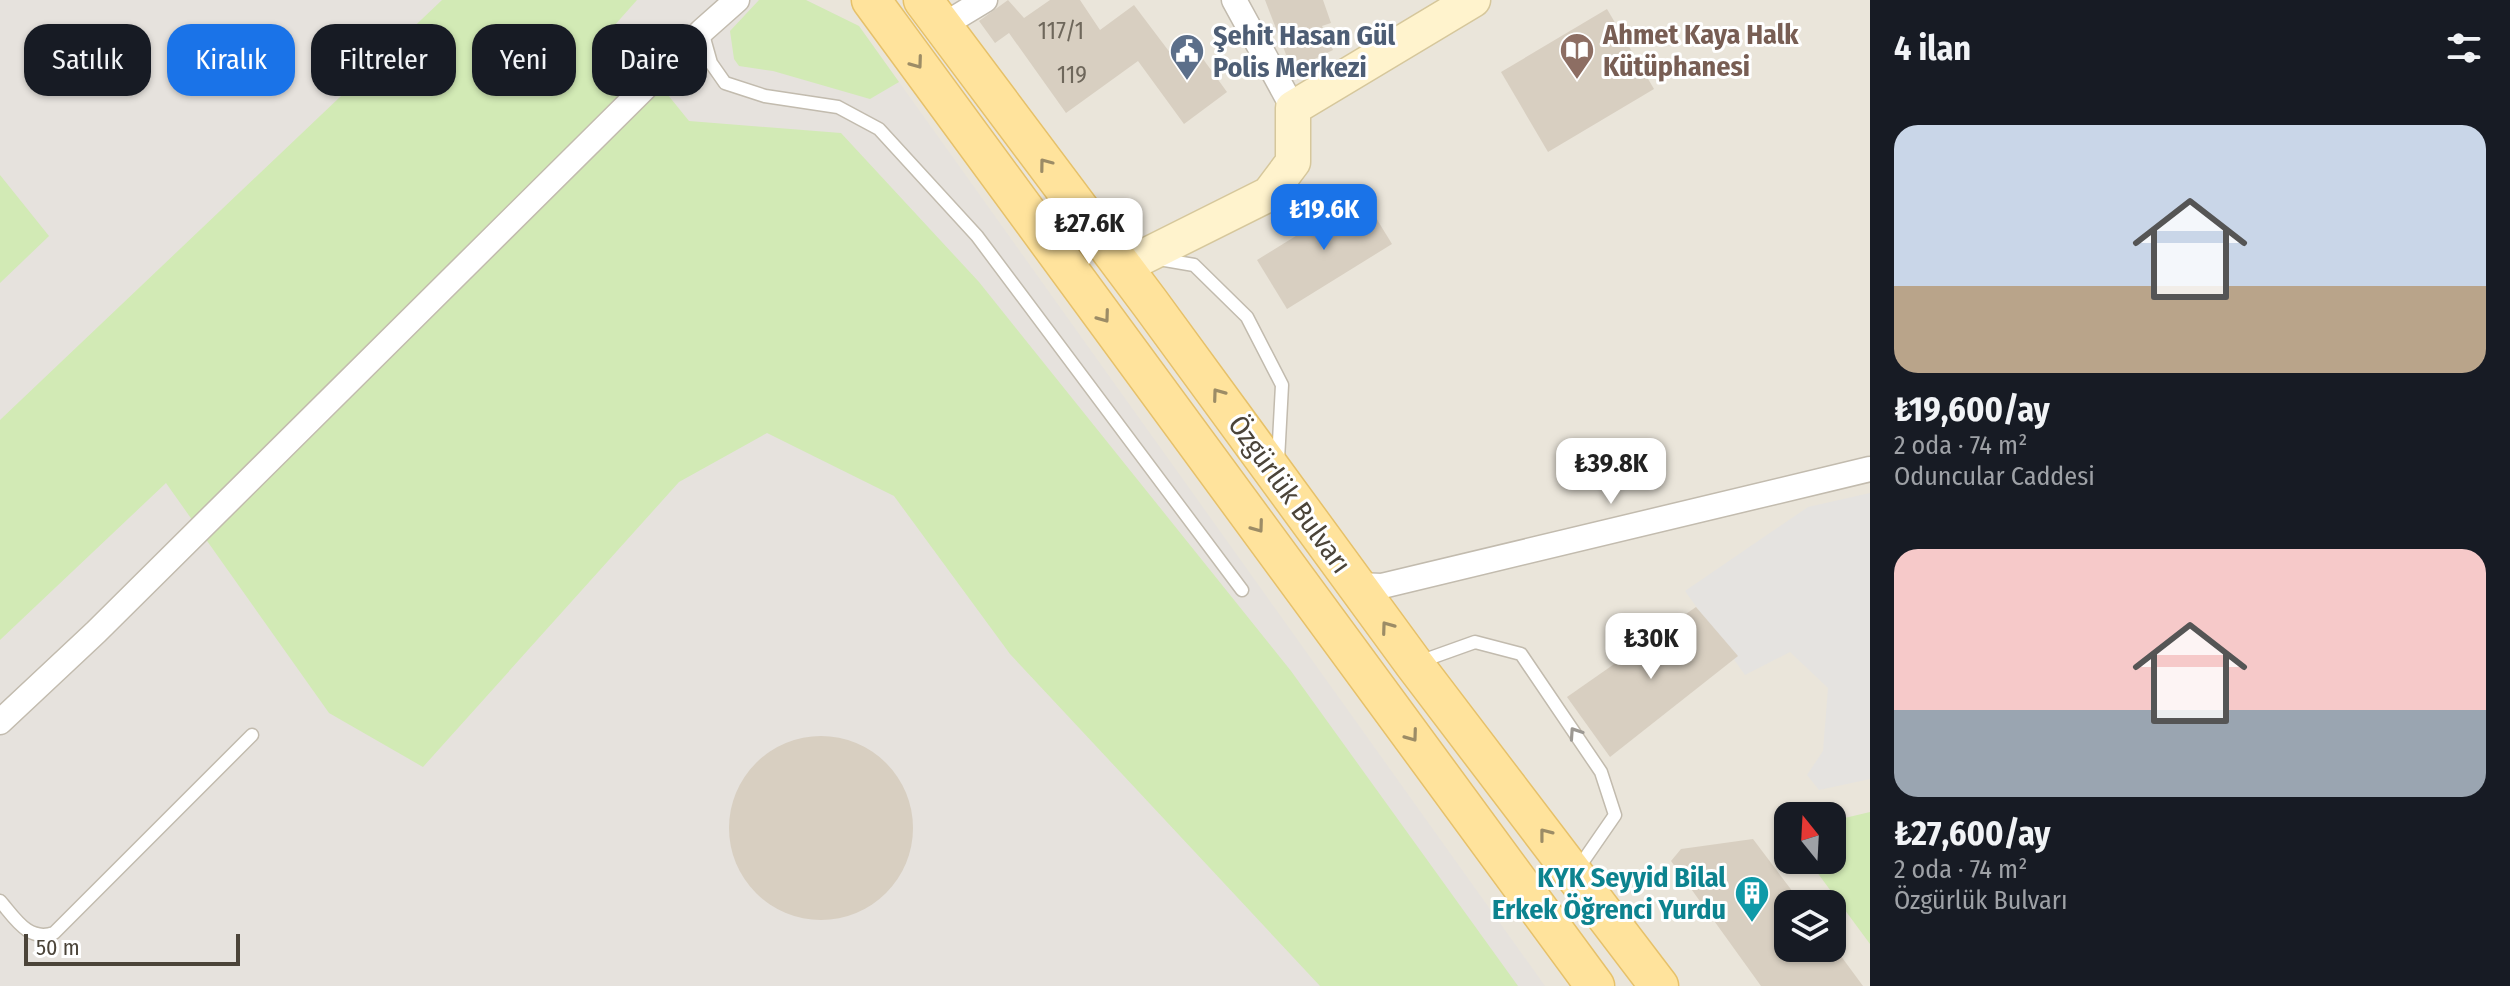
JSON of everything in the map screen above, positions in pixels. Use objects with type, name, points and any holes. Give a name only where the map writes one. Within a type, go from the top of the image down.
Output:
[{"type":"main road","name":"Özgürlük Bulvarı","points":[[871,0],[1595,986]]},
{"type":"main road","name":"Özgürlük Bulvarı","points":[[932,13],[1095,230],[1133,262],[1277,476],[1414,664],[1659,986]]},
{"type":"street","points":[[707,27],[737,0]]},
{"type":"street","points":[[932,13],[985,0]]},
{"type":"street","points":[[1133,262],[1269,194],[1293,162],[1293,108],[1234,0]]},
{"type":"street","points":[[1293,108],[1473,0]]},
{"type":"street","points":[[0,722],[96,632],[636,96]]},
{"type":"street","points":[[1055,251],[1095,230]]},
{"type":"street","points":[[1357,585],[1382,586],[1870,469]]},
{"type":"lane","points":[[707,49],[711,63],[725,83],[765,96],[838,107],[879,129],[977,236],[1242,590]]},
{"type":"lane","points":[[1133,262],[1194,265],[1247,317],[1282,385],[1277,476]]},
{"type":"lane","points":[[1414,664],[1475,642],[1521,654],[1601,772],[1615,815],[1575,873]]},
{"type":"lane","points":[[0,901],[26,931],[40,936],[54,933],[252,735]]},
{"type":"shaded area","points":[[0,0],[1870,0],[1870,986],[0,986]]},
{"type":"shaded area","points":[[0,0],[806,0],[859,26],[1545,986],[0,986]]},
{"type":"shaded area","points":[[1870,493],[1870,779],[1819,790],[1807,775],[1823,751],[1828,688],[1790,652],[1745,675],[1685,591],[1808,507]]},
{"type":"green space","points":[[442,0],[637,0],[616,24],[592,24],[592,96],[669,96],[689,121],[841,133],[979,282],[1291,671],[1518,986],[1320,986],[1010,654],[894,496],[767,433],[679,482],[423,767],[329,713],[166,483],[0,640],[0,420],[341,96],[456,96],[456,24],[417,24]]},
{"type":"green space","points":[[759,0],[806,0],[859,26],[899,82],[870,99],[773,71],[739,66],[734,59],[730,31]]},
{"type":"green space","points":[[0,175],[49,236],[0,283]]},
{"type":"green space","points":[[1870,812],[1870,944],[1846,911],[1846,890],[1830,890],[1818,874],[1846,874],[1846,818]]},
{"type":"building","points":[[1008,0],[1024,18],[1050,0],[1080,0],[1100,30],[1134,5],[1171,54],[1190,41],[1227,92],[1184,124],[1138,61],[1066,113],[1009,33],[995,43],[979,21]]},
{"type":"building","points":[[1265,0],[1323,0],[1331,23],[1322,26],[1333,50],[1292,70]]},
{"type":"building","name":"Ahmet Kaya Halk Kütüphanesi","points":[[1607,9],[1654,89],[1548,152],[1501,72]]},
{"type":"building","points":[[1362,195],[1392,244],[1287,309],[1257,260]]},
{"type":"building","points":[[1696,607],[1738,656],[1610,757],[1567,697]]},
{"type":"building","points":[[821,736],[839,737],[856,743],[886,763],[906,793],[912,810],[912,846],[906,863],[886,893],[856,913],[839,919],[821,920],[803,919],[786,913],[756,893],[736,863],[730,846],[729,828],[730,810],[736,793],[756,763],[786,743],[803,737]]},
{"type":"building","name":"KYK Seyyid Bilal Erkek Öğrenci Yurdu","points":[[1753,839],[1774,867],[1774,874],[1779,874],[1791,890],[1774,890],[1774,962],[1845,962],[1863,986],[1761,986],[1671,861],[1681,849]]},
{"type":"place","name":"Ahmet Kaya Halk Kütüphanesi","points":[[1577,81]]},
{"type":"place","name":"Şehit Hasan Gül Polis Merkezi","points":[[1187,82]]},
{"type":"place","name":"KYK Seyyid Bilal Erkek Öğrenci Yurdu","points":[[1752,924]]}]
